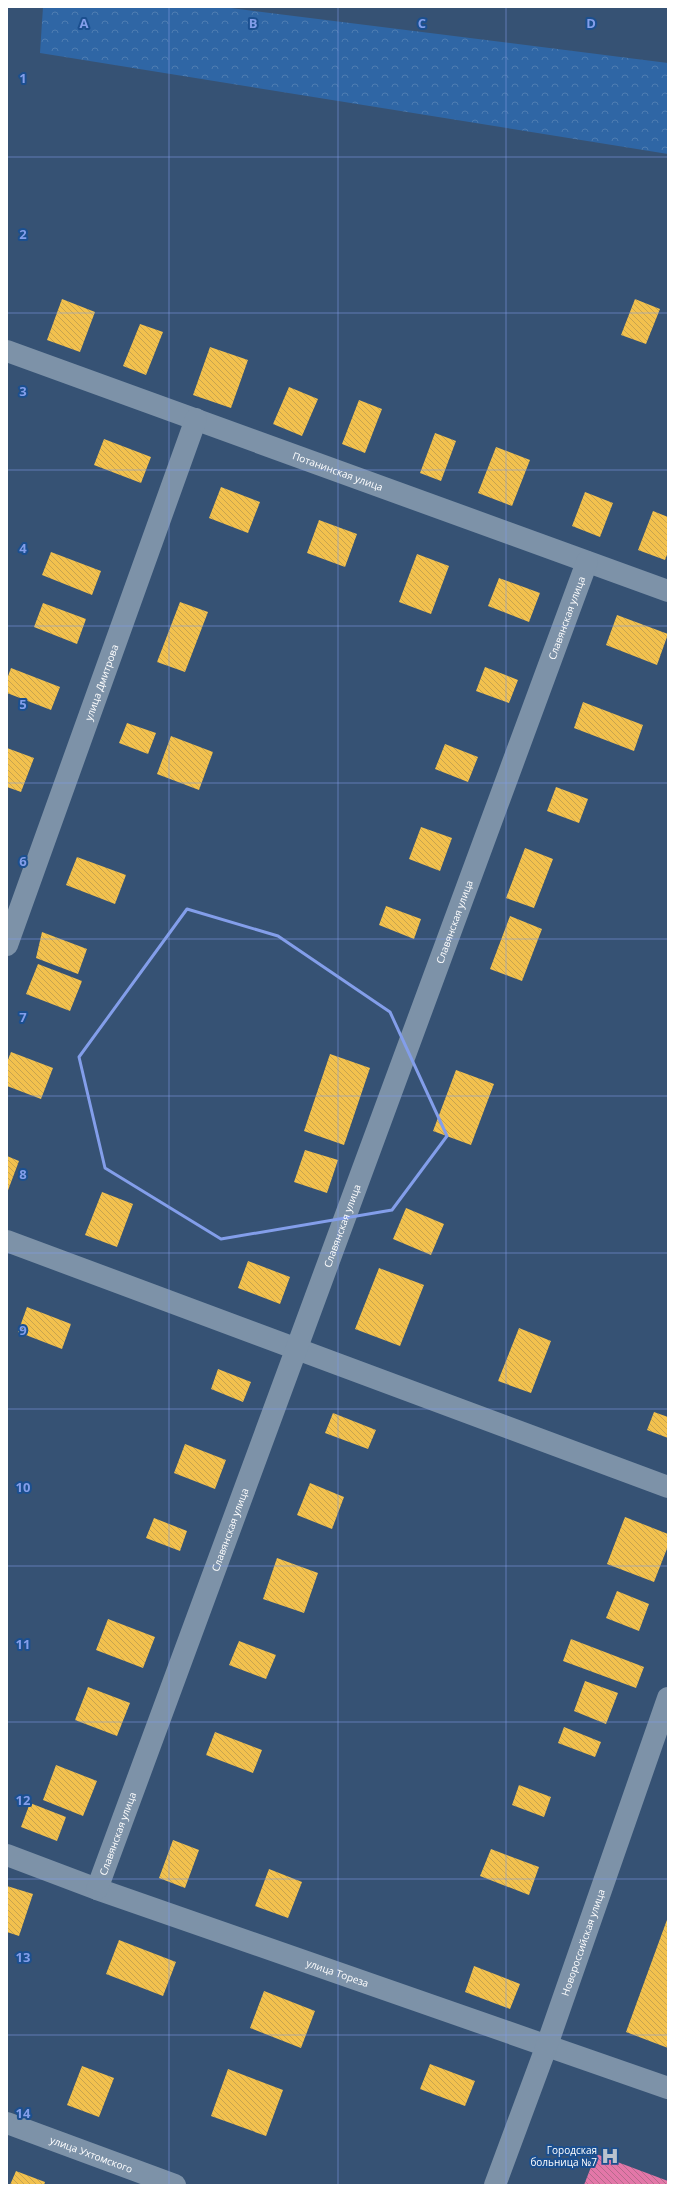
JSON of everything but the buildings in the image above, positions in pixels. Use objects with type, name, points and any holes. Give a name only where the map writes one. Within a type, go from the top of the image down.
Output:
[{"type":"street","name":"Потанинская улица","points":[[7,351],[668,591]]},
{"type":"street","name":"улица Дмитрова","points":[[7,945],[196,420]]},
{"type":"street","name":"Славянская улица","points":[[97,1889],[587,562]]},
{"type":"street","points":[[7,1241],[668,1487]]},
{"type":"street","name":"Новороссийская улица","points":[[495,2185],[547,2045],[668,1698]]},
{"type":"street","name":"улица Тореза","points":[[7,1855],[97,1889],[668,2088]]},
{"type":"street","name":"улица Ухтомского","points":[[7,2123],[176,2185]]},
{"type":"highlighted area","points":[[187,909],[278,936],[390,1012],[447,1136],[392,1210],[221,1239],[105,1168],[79,1057]]},
{"type":"green space","points":[[43,7],[223,7],[668,63],[668,154],[40,53]]},
{"type":"place","name":"Городская больница №7","points":[[610,2156]]}]
